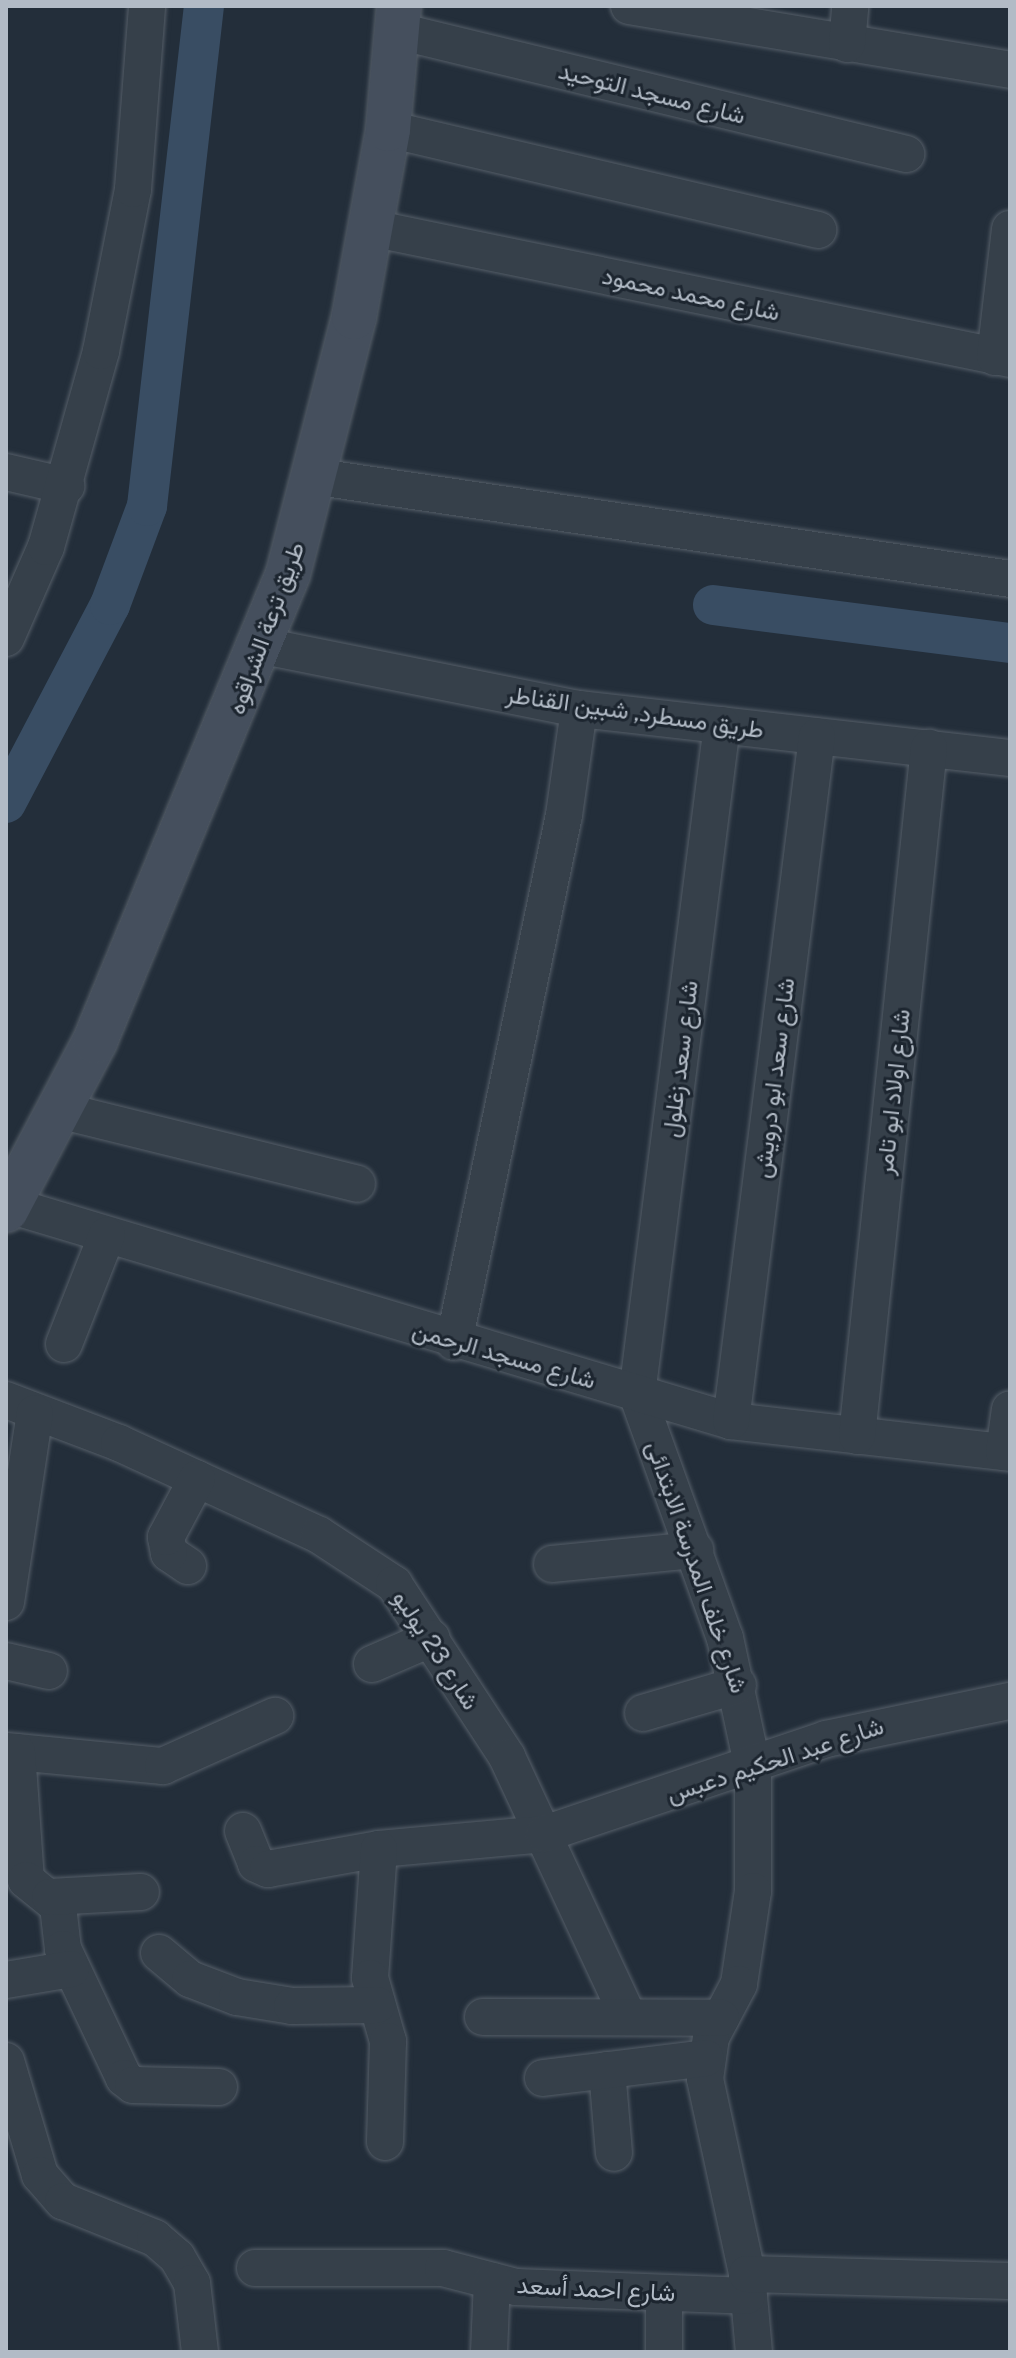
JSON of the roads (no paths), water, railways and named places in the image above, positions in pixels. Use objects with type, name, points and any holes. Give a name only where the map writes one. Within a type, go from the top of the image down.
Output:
[{"type":"street","points":[[7,636],[66,486],[133,189],[147,6]]},
{"type":"street","points":[[629,6],[746,16],[847,44],[1010,70]]},
{"type":"street","points":[[847,44],[850,6]]},
{"type":"street","name":"طريق ترعة الشراقوه","points":[[7,1207],[95,1041],[263,646],[318,477],[371,228],[388,129],[399,19]]},
{"type":"street","name":"شارع مسجد التوحيد","points":[[399,19],[906,154]]},
{"type":"street","points":[[388,129],[818,230]]},
{"type":"street","name":"شارع محمد محمود","points":[[371,228],[1002,358]]},
{"type":"street","points":[[1002,358],[1010,229]]},
{"type":"street","points":[[6,472],[66,486]]},
{"type":"street","points":[[318,477],[1010,579]]},
{"type":"street","name":"طريق مسطرد, شبين القناطر","points":[[263,646],[579,709],[1010,758]]},
{"type":"street","points":[[454,1342],[564,815],[579,709]]},
{"type":"street","name":"شارع سعد زغلول","points":[[637,1394],[722,725]]},
{"type":"street","name":"شارع سعد ابو درويش","points":[[731,1421],[817,736]]},
{"type":"street","name":"شارع اولاد ابو تامر","points":[[857,1436],[929,748]]},
{"type":"street","points":[[59,1110],[357,1184]]},
{"type":"street","name":"شارع مسجد الرحمن","points":[[7,1207],[454,1342],[731,1421],[1007,1452]]},
{"type":"street","points":[[64,1344],[107,1235]]},
{"type":"street","name":"شارع خلف المدرسة الابتدائى","points":[[637,1394],[695,1550],[738,1685],[753,1769],[753,1891],[739,1984],[721,2018],[706,2058]]},
{"type":"street","points":[[6,1602],[21,1407]]},
{"type":"street","name":"شارع 23 يوليو","points":[[21,1407],[197,1479],[359,1555],[394,1584],[507,1757],[627,2014]]},
{"type":"street","points":[[1007,1452],[1010,1409]]},
{"type":"street","points":[[188,1566],[169,1553],[166,1537],[197,1479]]},
{"type":"street","points":[[552,1564],[695,1550]]},
{"type":"street","points":[[372,1664],[432,1638]]},
{"type":"street","points":[[6,1661],[49,1671]]},
{"type":"street","points":[[643,1713],[738,1685]]},
{"type":"street","name":"شارع عبد الحكيم دعبس","points":[[243,1831],[256,1864],[268,1869],[379,1849],[544,1834],[753,1769],[892,1721],[1010,1701]]},
{"type":"street","points":[[141,1892],[50,1897],[31,1891],[26,1880],[12,1751],[163,1766],[275,1716]]},
{"type":"street","points":[[379,1849],[370,1978],[389,2078],[385,2142]]},
{"type":"street","points":[[50,1897],[71,1969],[124,2078],[133,2085],[219,2087]]},
{"type":"street","points":[[159,1953],[190,1979],[237,1997],[292,2006],[377,2005]]},
{"type":"street","points":[[6,1980],[71,1969]]},
{"type":"street","points":[[483,2017],[627,2014],[721,2018]]},
{"type":"street","points":[[543,2078],[706,2058],[747,2285],[754,2352]]},
{"type":"street","points":[[6,2061],[16,2142],[63,2201],[155,2238],[177,2257],[192,2283],[200,2352]]},
{"type":"street","points":[[607,2070],[614,2153]]},
{"type":"street","name":"شارع احمد أسعد","points":[[255,2268],[443,2268],[492,2281],[664,2294],[747,2285],[1010,2281]]},
{"type":"street","points":[[489,2352],[492,2281]]},
{"type":"street","points":[[664,2294],[664,2352]]},
{"type":"waterway","points":[[6,803],[110,605],[147,506],[204,6]]},
{"type":"waterway","points":[[713,605],[1010,643]]}]
